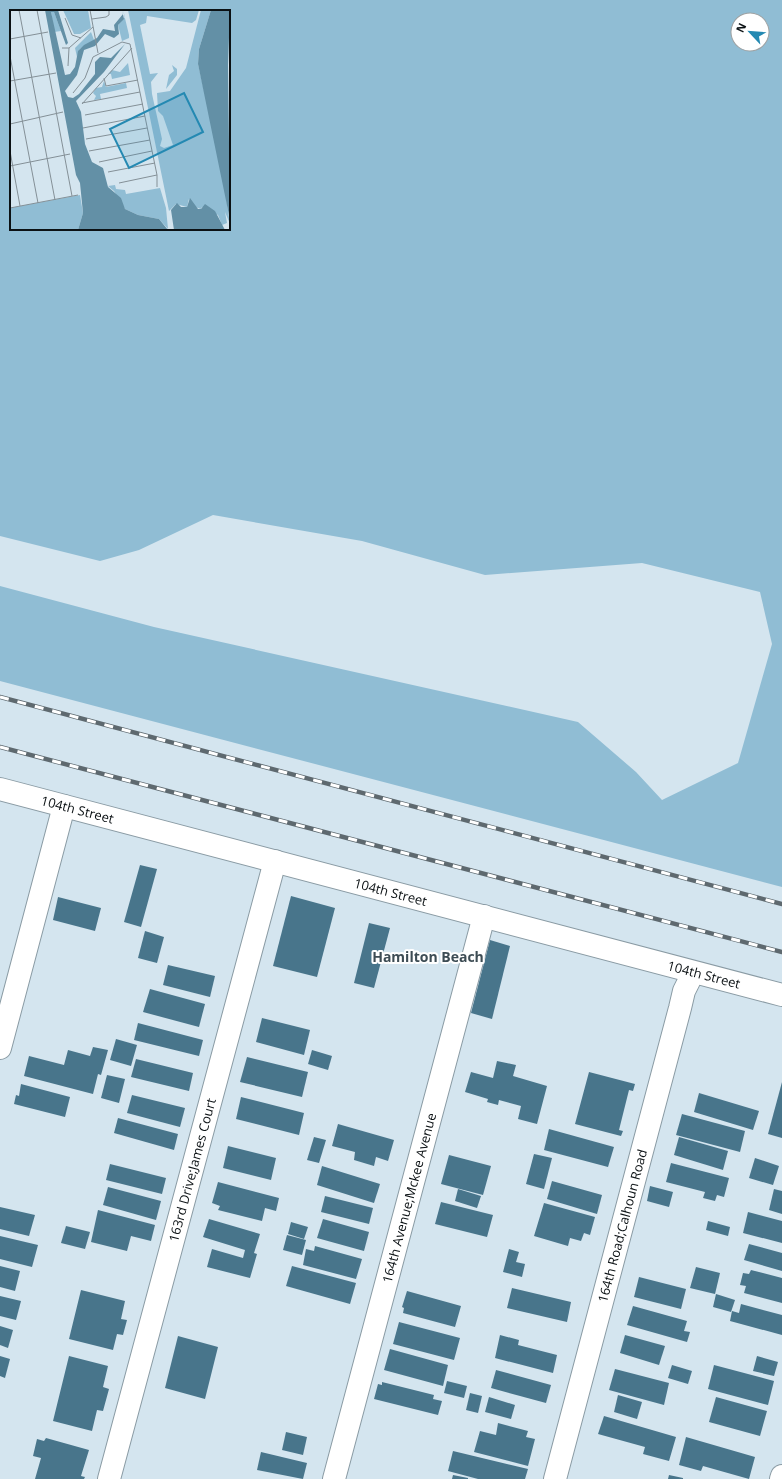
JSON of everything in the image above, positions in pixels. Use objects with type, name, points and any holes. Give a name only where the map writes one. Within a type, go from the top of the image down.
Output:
[{"type":"street","name":"104th Street","points":[[0,789],[484,916],[693,973],[782,995]]},
{"type":"street","points":[[0,1048],[64,806]]},
{"type":"street","name":"163rd Drive;James Court","points":[[109,1479],[275,861]]},
{"type":"street","name":"164th Avenue;Mckee Avenue","points":[[334,1479],[484,916]]},
{"type":"street","name":"164th Road;Calhoun Road","points":[[555,1479],[684,991],[693,973]]},
{"type":"shaded area","points":[[0,0],[782,0],[782,887],[0,681],[0,586],[154,627],[578,722],[636,772],[662,800],[738,763],[772,644],[760,592],[642,563],[485,575],[362,541],[213,515],[139,550],[100,561],[0,536]]},
{"type":"building","points":[[140,865],[157,869],[141,927],[124,922]]},
{"type":"building","points":[[291,896],[335,908],[317,977],[273,966]]},
{"type":"building","points":[[58,897],[101,908],[95,931],[53,920]]},
{"type":"building","points":[[369,923],[390,928],[374,988],[354,983]]},
{"type":"building","points":[[145,931],[164,937],[157,963],[138,958]]},
{"type":"building","points":[[490,940],[510,946],[492,1019],[471,1013]]},
{"type":"building","points":[[168,965],[215,976],[210,997],[163,985]]},
{"type":"building","points":[[150,989],[205,1004],[199,1027],[143,1012]]},
{"type":"building","points":[[262,1018],[310,1030],[304,1055],[256,1042]]},
{"type":"building","points":[[138,1023],[203,1040],[199,1056],[134,1040]]},
{"type":"building","points":[[116,1039],[137,1045],[131,1066],[110,1060]]},
{"type":"building","points":[[93,1047],[108,1050],[101,1075],[98,1074],[93,1094],[24,1076],[29,1056],[64,1065],[68,1050],[90,1056]]},
{"type":"building","points":[[312,1050],[332,1056],[328,1070],[308,1064]]},
{"type":"building","points":[[247,1057],[308,1072],[302,1097],[240,1082]]},
{"type":"building","points":[[136,1059],[193,1073],[189,1091],[131,1077]]},
{"type":"building","points":[[497,1061],[516,1065],[513,1076],[547,1086],[537,1124],[518,1119],[521,1106],[499,1100],[498,1105],[487,1102],[488,1099],[465,1092],[471,1072],[493,1078]]},
{"type":"building","points":[[589,1072],[635,1084],[633,1091],[629,1090],[619,1130],[623,1131],[621,1136],[575,1124]]},
{"type":"building","points":[[107,1075],[125,1079],[119,1103],[101,1098]]},
{"type":"building","points":[[782,1082],[782,1138],[768,1134]]},
{"type":"building","points":[[21,1084],[70,1097],[65,1117],[14,1104],[16,1095],[19,1096]]},
{"type":"building","points":[[699,1093],[759,1111],[753,1130],[694,1112]]},
{"type":"building","points":[[132,1095],[185,1108],[180,1127],[127,1113]]},
{"type":"building","points":[[241,1097],[304,1113],[299,1135],[236,1119]]},
{"type":"building","points":[[682,1114],[745,1131],[740,1152],[676,1135]]},
{"type":"building","points":[[118,1118],[178,1134],[174,1150],[114,1133]]},
{"type":"building","points":[[338,1124],[394,1140],[388,1161],[376,1157],[374,1166],[354,1160],[355,1152],[332,1146]]},
{"type":"building","points":[[549,1129],[614,1147],[608,1167],[544,1150]]},
{"type":"building","points":[[314,1137],[326,1140],[319,1163],[307,1160]]},
{"type":"building","points":[[679,1137],[728,1151],[723,1170],[674,1155]]},
{"type":"building","points":[[228,1146],[276,1158],[271,1180],[223,1168]]},
{"type":"building","points":[[534,1154],[552,1158],[544,1189],[526,1184]]},
{"type":"building","points":[[449,1155],[491,1166],[483,1195],[441,1184]]},
{"type":"building","points":[[755,1158],[779,1166],[773,1185],[749,1178]]},
{"type":"building","points":[[671,1163],[729,1178],[724,1197],[717,1195],[715,1201],[703,1198],[705,1192],[666,1182]]},
{"type":"building","points":[[110,1164],[166,1178],[162,1194],[106,1180]]},
{"type":"building","points":[[322,1166],[380,1184],[374,1203],[317,1185]]},
{"type":"building","points":[[552,1181],[602,1195],[597,1214],[547,1199]]},
{"type":"building","points":[[218,1182],[279,1198],[276,1211],[265,1208],[262,1221],[218,1210],[220,1206],[212,1203]]},
{"type":"building","points":[[650,1186],[673,1192],[669,1207],[647,1201]]},
{"type":"building","points":[[108,1187],[161,1201],[156,1220],[103,1205]]},
{"type":"building","points":[[458,1189],[481,1196],[477,1208],[455,1201]]},
{"type":"building","points":[[774,1189],[782,1191],[782,1214],[769,1210]]},
{"type":"building","points":[[325,1196],[373,1208],[369,1224],[321,1212]]},
{"type":"building","points":[[441,1202],[493,1215],[487,1237],[435,1224]]},
{"type":"building","points":[[544,1203],[595,1217],[590,1235],[584,1233],[581,1241],[570,1238],[568,1246],[534,1236]]},
{"type":"building","points":[[0,1207],[35,1215],[29,1236],[0,1229]]},
{"type":"building","points":[[98,1210],[155,1225],[151,1241],[131,1236],[127,1251],[91,1242]]},
{"type":"building","points":[[748,1212],[782,1221],[782,1243],[743,1233]]},
{"type":"building","points":[[209,1219],[260,1234],[254,1253],[257,1254],[250,1278],[207,1267],[212,1249],[243,1258],[245,1250],[203,1237]]},
{"type":"building","points":[[323,1219],[369,1232],[364,1251],[317,1238]]},
{"type":"building","points":[[708,1221],[730,1227],[728,1236],[706,1230]]},
{"type":"building","points":[[291,1222],[308,1227],[304,1239],[288,1234]]},
{"type":"building","points":[[66,1226],[90,1232],[85,1249],[61,1243]]},
{"type":"building","points":[[287,1235],[306,1240],[302,1255],[283,1250]]},
{"type":"building","points":[[0,1236],[38,1245],[32,1267],[0,1259]]},
{"type":"building","points":[[749,1244],[782,1253],[782,1271],[744,1260]]},
{"type":"building","points":[[315,1246],[362,1259],[356,1279],[303,1265],[306,1249],[314,1251]]},
{"type":"building","points":[[509,1249],[519,1252],[516,1262],[525,1264],[522,1277],[503,1272]]},
{"type":"building","points":[[0,1266],[20,1271],[15,1291],[0,1287]]},
{"type":"building","points":[[292,1266],[356,1283],[350,1304],[286,1286]]},
{"type":"building","points":[[696,1267],[720,1273],[715,1294],[690,1288]]},
{"type":"building","points":[[751,1270],[782,1278],[782,1303],[744,1293],[746,1286],[740,1285],[743,1273],[749,1274]]},
{"type":"building","points":[[639,1277],[686,1289],[681,1309],[634,1297]]},
{"type":"building","points":[[512,1288],[571,1302],[567,1322],[507,1308]]},
{"type":"building","points":[[81,1290],[125,1301],[121,1319],[127,1320],[123,1335],[117,1334],[113,1350],[69,1339]]},
{"type":"building","points":[[407,1291],[461,1306],[455,1327],[403,1313],[404,1308],[402,1307]]},
{"type":"building","points":[[716,1294],[735,1300],[731,1312],[713,1307]]},
{"type":"building","points":[[0,1296],[21,1301],[16,1320],[0,1316]]},
{"type":"building","points":[[741,1304],[782,1315],[782,1335],[730,1321],[732,1311],[739,1313]]},
{"type":"building","points":[[633,1306],[687,1321],[684,1331],[690,1332],[687,1342],[627,1325]]},
{"type":"building","points":[[399,1322],[460,1338],[454,1360],[393,1344]]},
{"type":"building","points":[[0,1326],[13,1330],[8,1348],[0,1345]]},
{"type":"building","points":[[500,1335],[519,1340],[518,1345],[557,1355],[553,1373],[495,1358]]},
{"type":"building","points":[[625,1335],[665,1346],[659,1365],[620,1353]]},
{"type":"building","points":[[178,1336],[218,1347],[205,1399],[165,1388]]},
{"type":"building","points":[[390,1349],[448,1365],[443,1386],[384,1370]]},
{"type":"building","points":[[0,1356],[10,1359],[5,1378],[0,1376]]},
{"type":"building","points":[[69,1356],[108,1366],[103,1387],[109,1389],[103,1411],[97,1410],[92,1431],[53,1421]]},
{"type":"building","points":[[757,1356],[778,1362],[774,1376],[753,1371]]},
{"type":"building","points":[[672,1365],[692,1371],[688,1384],[668,1378]]},
{"type":"building","points":[[714,1365],[774,1381],[768,1405],[708,1389]]},
{"type":"building","points":[[615,1369],[669,1383],[664,1405],[609,1390]]},
{"type":"building","points":[[496,1370],[551,1385],[546,1403],[491,1388]]},
{"type":"building","points":[[447,1381],[467,1386],[464,1398],[444,1393]]},
{"type":"building","points":[[382,1382],[434,1395],[433,1399],[442,1401],[438,1415],[374,1399],[378,1384],[382,1385]]},
{"type":"building","points":[[470,1393],[482,1396],[478,1413],[466,1410]]},
{"type":"building","points":[[618,1395],[642,1402],[637,1419],[614,1412]]},
{"type":"building","points":[[489,1397],[515,1405],[511,1419],[485,1412]]},
{"type":"building","points":[[716,1397],[767,1411],[760,1436],[709,1422]]},
{"type":"building","points":[[604,1416],[676,1437],[669,1461],[643,1454],[645,1447],[598,1434]]},
{"type":"building","points":[[498,1423],[528,1431],[526,1437],[535,1439],[528,1466],[474,1452],[480,1431],[496,1435]]},
{"type":"building","points":[[286,1432],[307,1437],[303,1455],[282,1450]]},
{"type":"building","points":[[686,1437],[755,1457],[749,1479],[703,1466],[701,1471],[679,1465]]},
{"type":"building","points":[[46,1438],[89,1450],[81,1476],[85,1477],[84,1479],[35,1479],[41,1458],[33,1456],[37,1439],[44,1441]]},
{"type":"building","points":[[453,1451],[528,1469],[525,1479],[478,1479],[448,1471]]},
{"type":"building","points":[[261,1452],[307,1463],[303,1479],[257,1470]]},
{"type":"building","points":[[453,1475],[468,1478],[468,1479],[452,1479]]},
{"type":"building","points":[[669,1475],[683,1478],[683,1479],[668,1479]]},
{"type":"railway","points":[[0,697],[782,904]]},
{"type":"railway","points":[[0,747],[782,952]]},
{"type":"district","name":"Hamilton Beach","points":[[428,957]]}]
